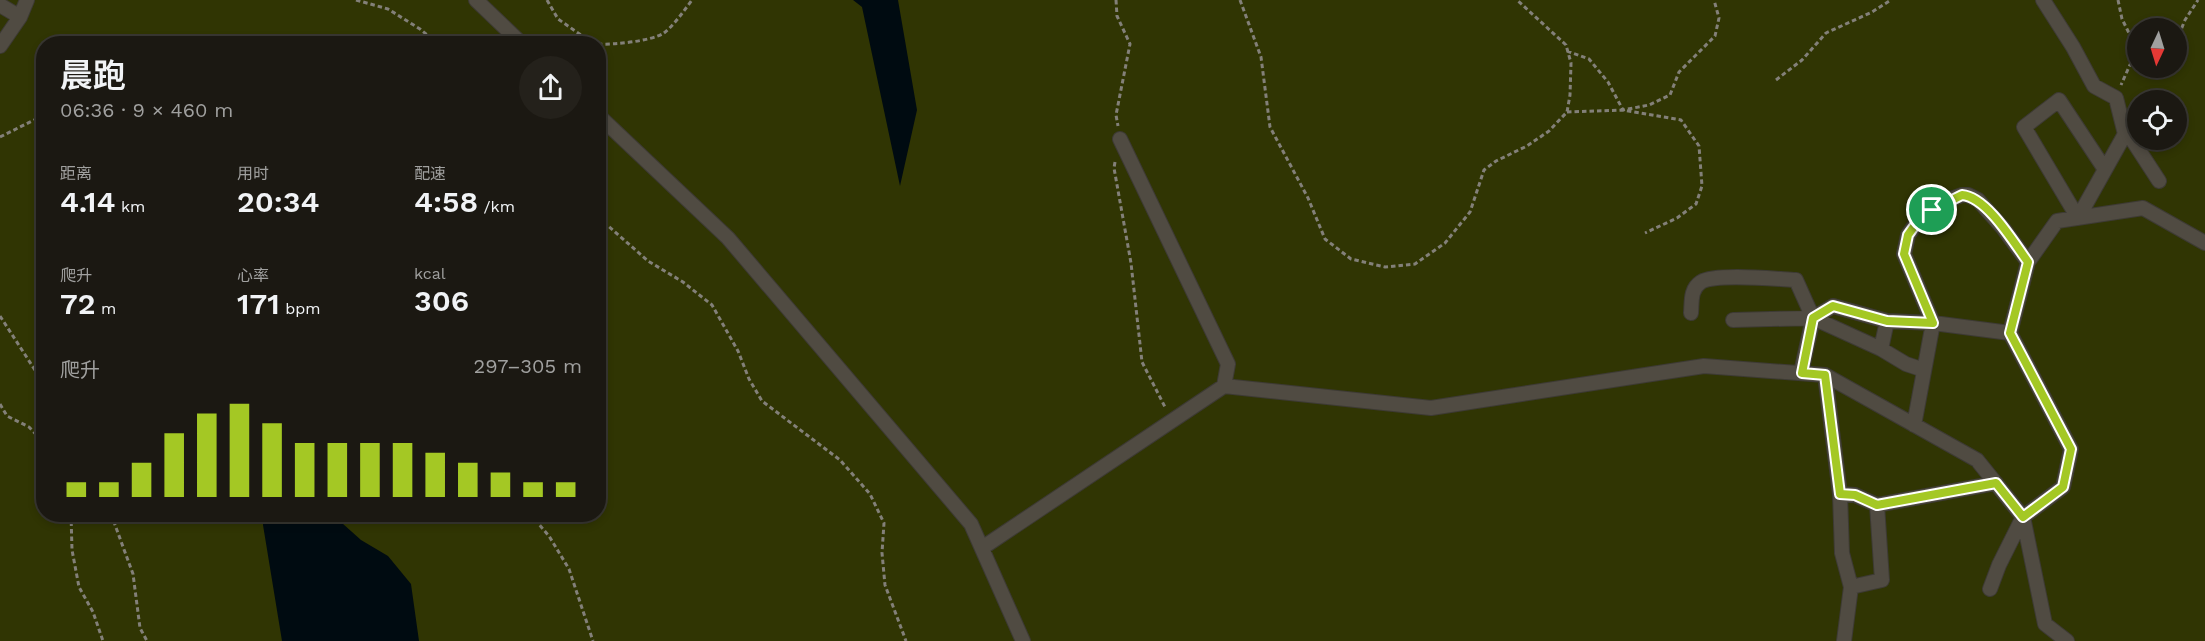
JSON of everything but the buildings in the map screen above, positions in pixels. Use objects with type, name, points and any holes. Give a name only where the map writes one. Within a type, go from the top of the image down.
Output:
[{"type":"street","points":[[0,46],[20,17],[27,0]]},
{"type":"street","points":[[476,0],[514,36]]},
{"type":"street","points":[[2043,0],[2073,47],[2094,86],[2115,98],[2125,134],[2131,138],[2159,181]]},
{"type":"street","points":[[0,5],[20,17]]},
{"type":"street","points":[[2078,218],[2025,127],[2059,100],[2104,168]]},
{"type":"street","points":[[606,124],[728,238],[971,524],[1023,641]]},
{"type":"street","points":[[2078,218],[2125,134]]},
{"type":"street","points":[[1120,139],[1228,364],[1224,386]]},
{"type":"street","points":[[1914,425],[1933,323],[1904,254],[1908,235],[1918,221],[1932,210],[1962,195],[1978,200],[2003,228],[2028,262]]},
{"type":"street","points":[[1990,589],[1999,565],[2023,517],[2063,487],[2071,449],[2010,333],[2028,262],[2057,221],[2143,208],[2205,243]]},
{"type":"street","points":[[1691,313],[1692,292],[1700,283],[1716,278],[1796,280],[1813,318],[1802,373]]},
{"type":"street","points":[[1813,318],[1833,306],[1887,321],[1933,323],[2010,333]]},
{"type":"street","points":[[1733,320],[1813,318],[1881,349],[1906,364],[1924,370]]},
{"type":"street","points":[[1881,349],[1887,321]]},
{"type":"street","points":[[982,548],[1224,386],[1431,408],[1704,366],[1802,373],[1825,375],[1977,460],[2023,517],[2045,624],[2067,641]]},
{"type":"street","points":[[1825,375],[1840,494],[1842,553],[1851,587],[1844,641]]},
{"type":"street","points":[[1840,494],[1855,495],[1877,505],[1996,483]]},
{"type":"street","points":[[1851,587],[1882,580],[1877,505]]},
{"type":"path","points":[[356,0],[388,9],[428,36]]},
{"type":"path","points":[[547,0],[558,19],[582,36]]},
{"type":"path","points":[[606,44],[615,45],[662,34],[676,21],[692,0]]},
{"type":"path","points":[[1116,0],[1117,16],[1130,44],[1116,115],[1120,139],[1113,168],[1131,263],[1142,362],[1172,421]]},
{"type":"path","points":[[1240,0],[1261,57],[1270,127],[1308,198],[1325,239],[1352,259],[1385,267],[1415,264],[1445,243],[1470,212],[1484,170],[1549,131],[1567,112],[1570,63],[1566,45],[1517,0]]},
{"type":"path","points":[[1567,112],[1623,110],[1649,105],[1670,95],[1679,72],[1715,36],[1719,18],[1714,0]]},
{"type":"path","points":[[1776,80],[1802,60],[1827,33],[1872,12],[1891,0]]},
{"type":"path","points":[[2115,98],[2138,49],[2122,19],[2118,0]]},
{"type":"path","points":[[2185,18],[2198,0]]},
{"type":"path","points":[[1568,51],[1589,59],[1608,82],[1623,110]]},
{"type":"path","points":[[1623,110],[1681,120],[1699,146],[1702,186],[1696,204],[1677,218],[1646,233]]},
{"type":"path","points":[[0,137],[36,119]]},
{"type":"path","points":[[606,224],[648,261],[683,282],[712,305],[738,351],[749,379],[762,401],[840,460],[870,494],[884,523],[882,553],[885,585],[906,641]]},
{"type":"path","points":[[0,316],[36,372]]},
{"type":"path","points":[[0,404],[8,416],[29,427],[36,434]]},
{"type":"path","points":[[71,522],[72,550],[79,587],[93,612],[103,641]]},
{"type":"path","points":[[114,522],[133,574],[140,628],[147,641]]},
{"type":"path","points":[[537,522],[549,536],[570,569],[593,641]]},
{"type":"green space","points":[[0,0],[2205,0],[2205,641],[0,641]]},
{"type":"shaded area","points":[[853,0],[898,0],[917,110],[900,186],[862,7]]},
{"type":"shaded area","points":[[263,522],[341,522],[361,540],[388,556],[411,584],[419,641],[282,641]]},
{"type":"route","points":[[1962,195],[1978,200],[2003,228],[2028,262],[2010,333],[2071,449],[2063,487],[2023,517],[1996,483],[1877,505],[1855,495],[1840,494],[1825,375],[1802,373],[1813,318],[1833,306],[1887,321],[1933,323],[1904,254],[1908,235],[1918,221],[1932,210],[1962,195]]}]
